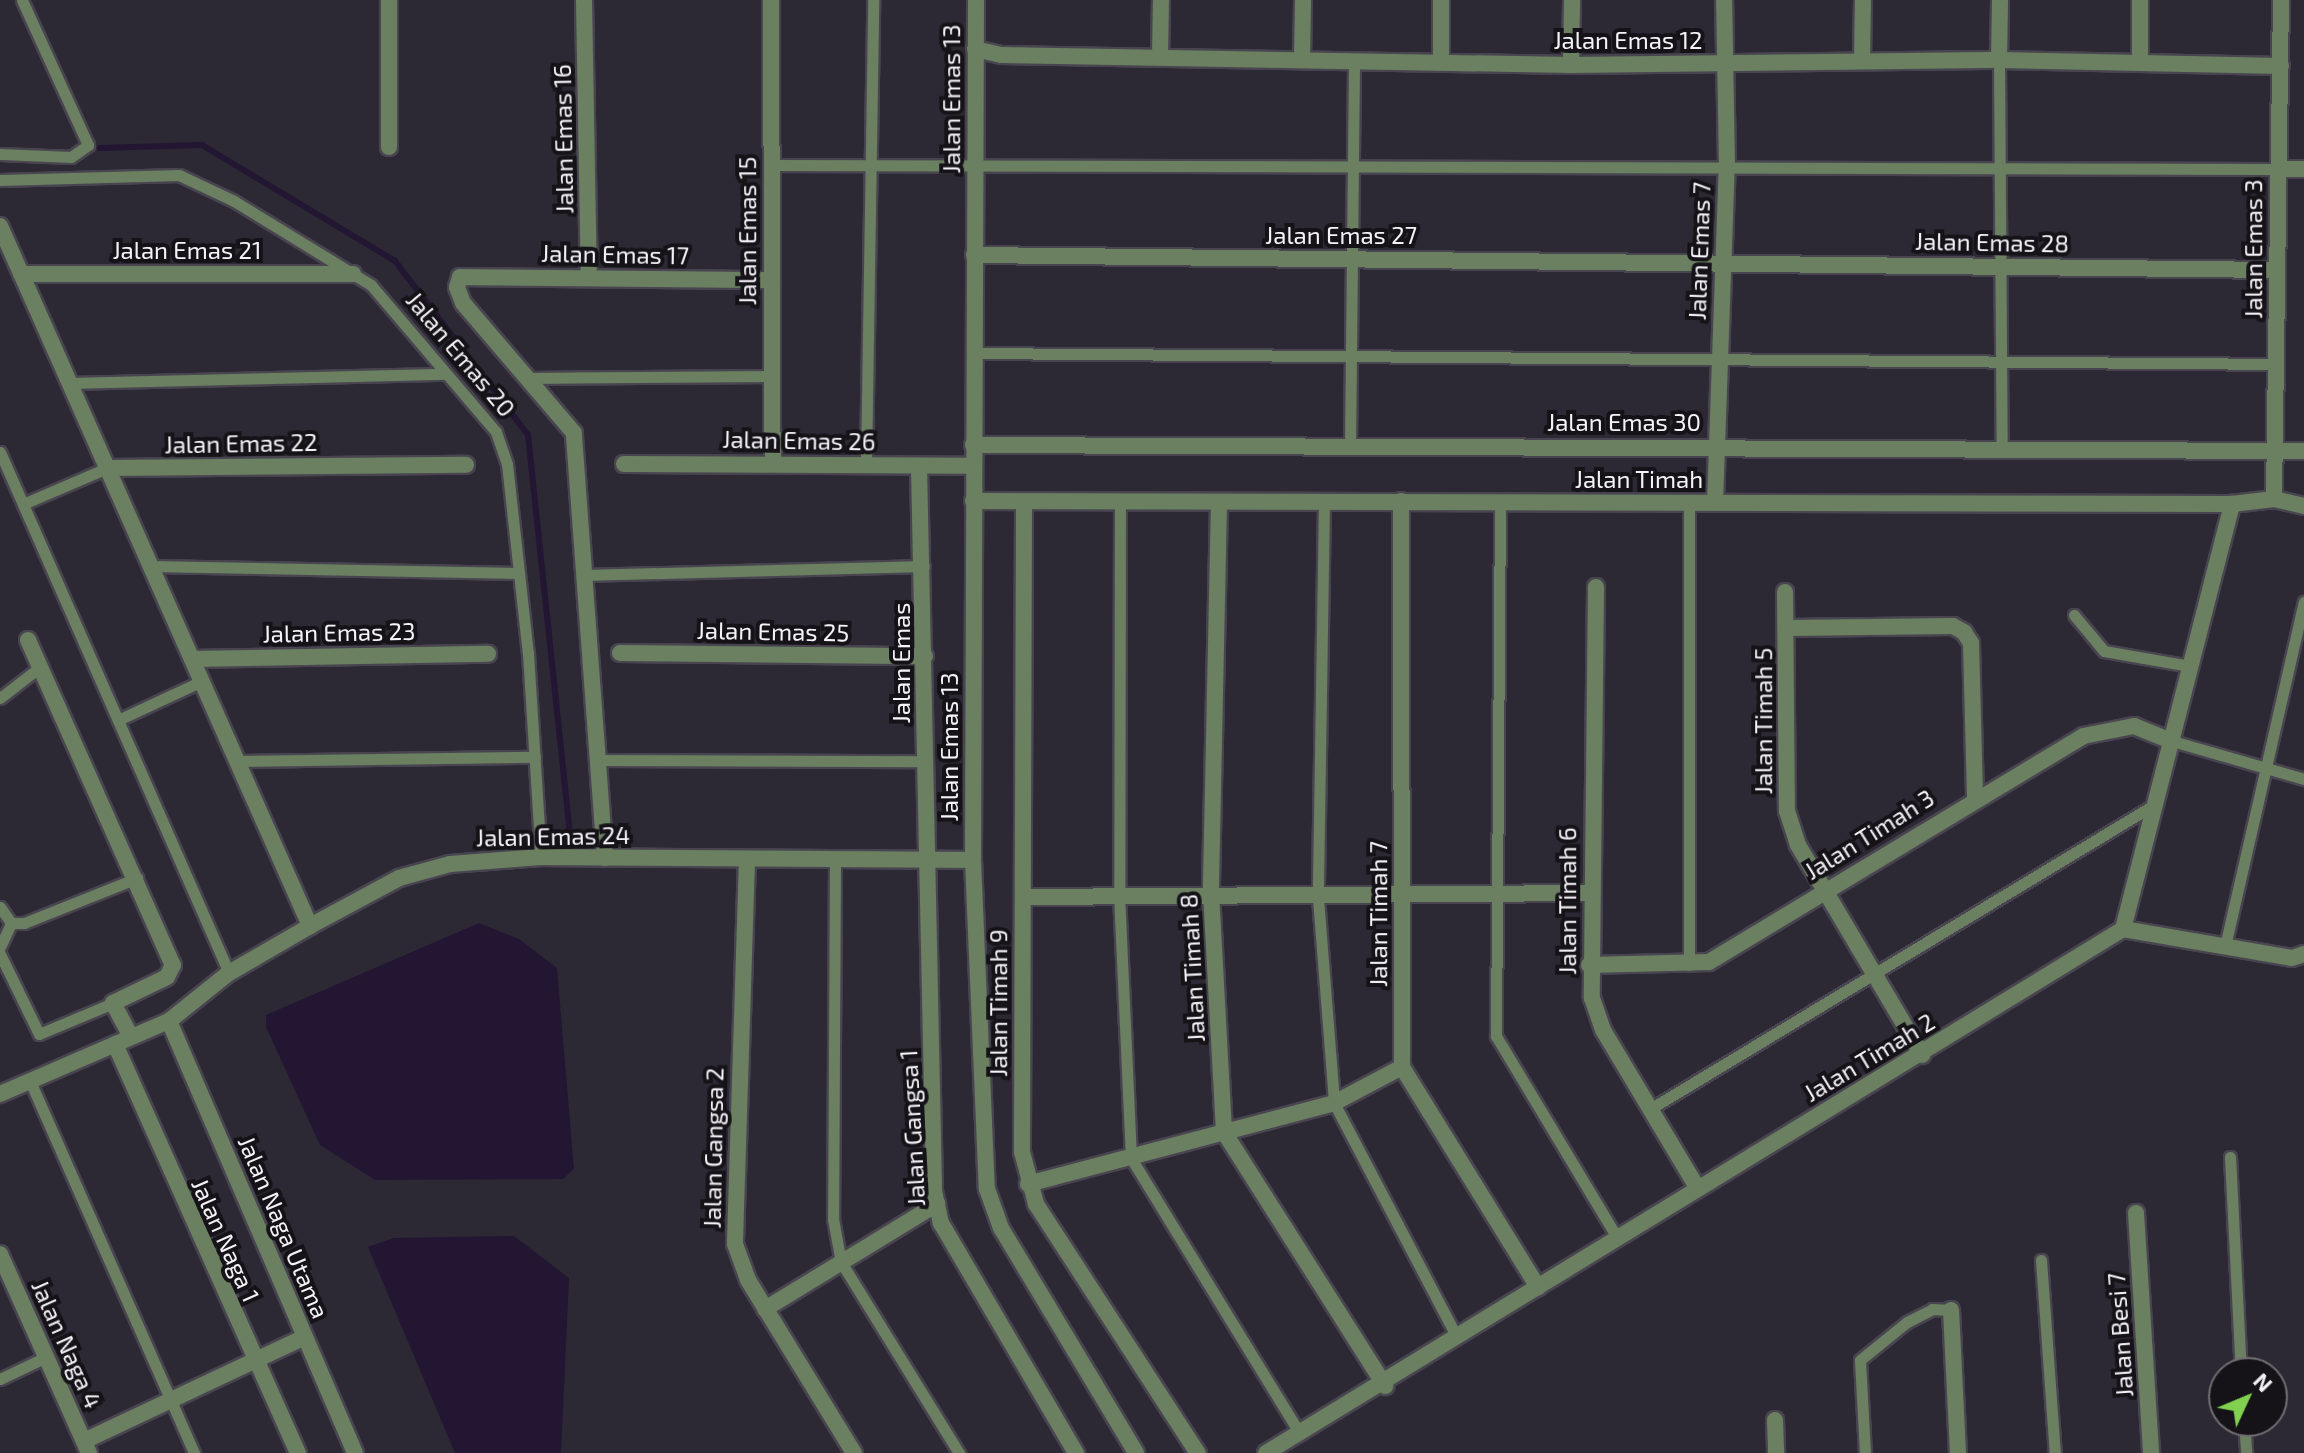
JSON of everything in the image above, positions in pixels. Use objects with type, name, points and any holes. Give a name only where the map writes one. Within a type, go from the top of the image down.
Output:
[{"type":"street","points":[[389,0],[389,147]]},
{"type":"street","name":"Jalan Emas 16","points":[[584,0],[589,277]]},
{"type":"street","name":"Jalan Emas 15","points":[[771,0],[773,463]]},
{"type":"street","name":"Jalan Emas 13","points":[[976,0],[973,860],[987,1189],[1001,1228],[1136,1453]]},
{"type":"street","points":[[1160,57],[1161,0]]},
{"type":"street","points":[[1302,60],[1303,0]]},
{"type":"street","points":[[1441,0],[1441,60]]},
{"type":"street","points":[[1571,65],[1572,0]]},
{"type":"street","name":"Jalan Emas 7","points":[[1715,503],[1714,446],[1725,262],[1727,166],[1724,0]]},
{"type":"street","points":[[1862,61],[1863,0]]},
{"type":"street","points":[[1999,60],[2000,0]]},
{"type":"street","points":[[2140,0],[2140,61]]},
{"type":"street","name":"Jalan Emas 3","points":[[2274,499],[2281,0]]},
{"type":"street","name":"Jalan Emas 12","points":[[975,49],[1160,57],[1441,60],[1571,65],[1999,60],[2281,66]]},
{"type":"street","points":[[2277,169],[2304,169]]},
{"type":"street","points":[[0,226],[310,926]]},
{"type":"street","name":"Jalan Emas 27","points":[[974,255],[1349,260],[1707,260]]},
{"type":"street","name":"Jalan Emas 28","points":[[1707,260],[2276,270]]},
{"type":"street","name":"Jalan Emas 21","points":[[21,274],[353,274]]},
{"type":"street","name":"Jalan Emas 17","points":[[529,378],[457,295],[460,277],[770,280]]},
{"type":"street","points":[[529,378],[574,433],[605,858]]},
{"type":"street","name":"Jalan Emas 30","points":[[973,445],[2275,447],[2304,451]]},
{"type":"street","name":"Jalan Emas 26","points":[[624,464],[973,466]]},
{"type":"street","name":"Jalan Emas 22","points":[[107,468],[466,465]]},
{"type":"street","name":"Jalan Emas","points":[[919,466],[924,566],[928,860]]},
{"type":"street","name":"Jalan Timah","points":[[973,501],[2232,504],[2274,499],[2304,506]]},
{"type":"street","name":"Jalan Timah 7","points":[[1401,501],[1402,1067]]},
{"type":"street","name":"Jalan Timah 8","points":[[1219,502],[1211,892],[1224,1132],[1385,1386]]},
{"type":"street","name":"Jalan Timah 9","points":[[1024,503],[1022,1152],[1028,1184],[1198,1453]]},
{"type":"street","points":[[2232,504],[2152,806],[2123,929],[2225,946],[2304,954]]},
{"type":"street","name":"Jalan Timah 6","points":[[1596,587],[1589,965],[1603,1030],[1697,1187]]},
{"type":"street","name":"Jalan Timah 5","points":[[1785,592],[1787,811],[1798,845],[1922,1055]]},
{"type":"street","points":[[1787,628],[1953,626],[1971,643],[1975,796]]},
{"type":"street","points":[[28,640],[137,878],[173,965],[167,977],[113,1003]]},
{"type":"street","name":"Jalan Emas 25","points":[[620,653],[925,656]]},
{"type":"street","name":"Jalan Emas 23","points":[[192,659],[488,654]]},
{"type":"street","name":"Jalan Timah 3","points":[[1589,965],[1689,965],[1725,954],[1975,796],[2110,727],[2134,726],[2169,740]]},
{"type":"street","name":"Jalan Emas 24","points":[[0,1094],[169,1021],[229,973],[310,926],[412,875],[450,864],[541,857],[973,860]]},
{"type":"street","name":"Jalan Gangsa 2","points":[[747,859],[735,1244],[765,1309],[854,1453]]},
{"type":"street","name":"Jalan Gangsa 1","points":[[928,860],[937,1204],[941,1223],[1076,1453]]},
{"type":"street","points":[[1023,897],[1211,892],[1318,898],[1591,893]]},
{"type":"street","name":"Jalan Timah 2","points":[[1266,1453],[1385,1386],[1457,1337],[1697,1187],[1922,1055],[2123,929]]},
{"type":"street","name":"Jalan Naga 1","points":[[113,1003],[123,1041],[256,1363],[298,1453]]},
{"type":"street","name":"Jalan Naga Utama","points":[[169,1021],[355,1453]]},
{"type":"street","points":[[1028,1184],[1334,1103],[1402,1067],[1538,1287]]},
{"type":"street","points":[[765,1309],[937,1204]]},
{"type":"street","name":"Jalan Besi 7","points":[[2136,1213],[2151,1453]]},
{"type":"street","name":"Jalan Naga 4","points":[[0,1254],[87,1447]]},
{"type":"street","points":[[1951,1310],[1958,1453]]},
{"type":"street","points":[[87,1447],[171,1401],[305,1337]]},
{"type":"street","points":[[1775,1420],[1776,1453]]},
{"type":"lane","points":[[0,154],[71,157],[88,145],[22,0]]},
{"type":"lane","points":[[866,464],[873,0]]},
{"type":"lane","points":[[1999,60],[1997,266],[2002,447]]},
{"type":"lane","points":[[1350,446],[1349,260],[1354,61]]},
{"type":"lane","points":[[771,165],[1352,164],[2277,169]]},
{"type":"lane","name":"Jalan Emas 20","points":[[0,180],[179,175],[371,285],[501,441],[519,573],[541,857]]},
{"type":"lane","points":[[973,353],[2276,364]]},
{"type":"lane","points":[[69,383],[446,374]]},
{"type":"lane","points":[[529,378],[772,376]]},
{"type":"lane","points":[[0,452],[229,973]]},
{"type":"lane","name":"Jalan Emas 22","points":[[23,504],[107,468]]},
{"type":"lane","points":[[1120,500],[1119,894],[1131,1158],[1300,1434]]},
{"type":"lane","points":[[1324,502],[1318,898],[1334,1103],[1457,1337]]},
{"type":"lane","points":[[1500,502],[1496,1036],[1617,1237]]},
{"type":"lane","points":[[1689,504],[1689,965]]},
{"type":"lane","points":[[151,566],[519,573]]},
{"type":"lane","points":[[584,575],[924,566]]},
{"type":"lane","points":[[2225,946],[2304,602]]},
{"type":"lane","points":[[2074,615],[2104,651],[2190,666]]},
{"type":"lane","points":[[0,698],[40,667]]},
{"type":"lane","points":[[118,720],[202,681]]},
{"type":"lane","points":[[2169,740],[2304,779]]},
{"type":"lane","points":[[237,761],[535,757]]},
{"type":"lane","points":[[599,760],[926,761]]},
{"type":"lane","points":[[1650,1109],[2152,806]]},
{"type":"lane","points":[[835,859],[833,1219],[841,1262],[959,1453]]},
{"type":"lane","points":[[0,947],[11,923],[137,878]]},
{"type":"lane","points":[[0,907],[11,923]]},
{"type":"lane","points":[[0,954],[39,1034],[113,1003]]},
{"type":"lane","points":[[30,1081],[194,1453]]},
{"type":"lane","points":[[2230,1157],[2240,1357]]},
{"type":"lane","points":[[2041,1260],[2055,1453]]},
{"type":"lane","points":[[1865,1453],[1860,1360],[1907,1322],[1932,1309],[1951,1310]]},
{"type":"lane","points":[[0,1379],[46,1357]]},
{"type":"shaded area","points":[[479,923],[519,939],[557,968],[574,1169],[563,1179],[375,1180],[320,1145],[266,1027],[266,1015]]},
{"type":"shaded area","points":[[514,1236],[569,1278],[561,1453],[455,1453],[368,1247],[393,1238]]},
{"type":"waterway","points":[[100,148],[202,145],[395,261],[528,435],[569,828]]}]
